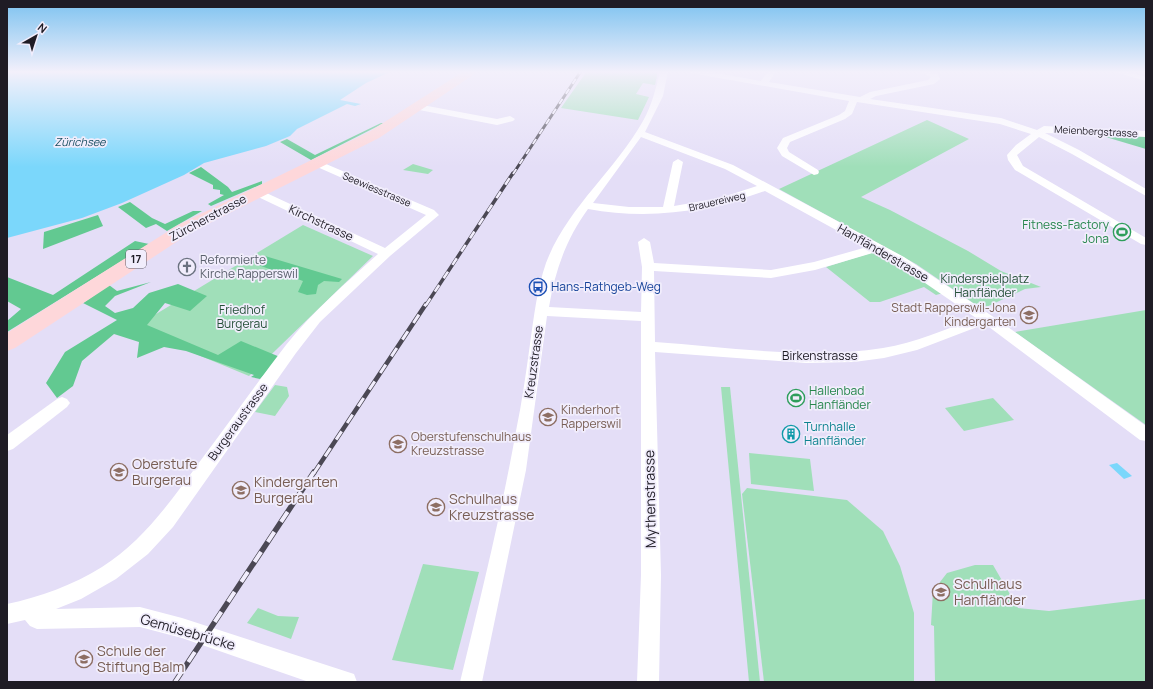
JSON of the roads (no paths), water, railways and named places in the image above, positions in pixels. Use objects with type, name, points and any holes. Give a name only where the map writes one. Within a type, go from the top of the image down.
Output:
[{"type":"main road","name":"Zürcherstrasse","points":[[7,343],[177,233],[256,192],[319,164],[374,135],[423,103]]},
{"type":"street","name":"Kreuzstrasse","points":[[471,682],[511,510],[541,311],[554,261],[567,233],[584,205],[639,133],[654,103]]},
{"type":"street","points":[[814,172],[785,154],[782,148],[786,140],[842,117],[849,112],[855,103]]},
{"type":"street","name":"Meienbergstrasse","points":[[885,103],[1001,121],[1039,133],[1044,129],[1052,128],[1146,134]]},
{"type":"street","points":[[417,107],[497,122],[510,119]]},
{"type":"street","name":"Hanfländerstrasse","points":[[639,133],[714,160],[900,260],[986,319],[1146,435]]},
{"type":"street","points":[[1145,242],[1020,168],[1013,160],[1012,154],[1019,147],[1039,133],[1054,139],[1146,193]]},
{"type":"street","name":"Brauereiweg","points":[[668,210],[678,162]]},
{"type":"street","name":"Seewiesstrasse","points":[[319,164],[430,212],[433,215]]},
{"type":"street","name":"Brauereiweg","points":[[584,205],[643,211],[691,208],[747,195],[765,187]]},
{"type":"street","name":"Kirchstrasse","points":[[256,192],[386,253]]},
{"type":"street","name":"Burgeraustrasse","points":[[7,614],[29,609],[69,594],[92,582],[126,560],[152,537],[167,521],[306,329],[386,253],[433,215]]},
{"type":"street","name":"Mythenstrasse","points":[[644,242],[648,267],[647,317],[651,575],[648,682]]},
{"type":"street","points":[[648,267],[771,274],[815,266],[877,248]]},
{"type":"street","points":[[541,311],[647,317]]},
{"type":"street","name":"Birkenstrasse","points":[[648,346],[806,358],[854,357],[884,353],[918,345],[986,319]]},
{"type":"street","points":[[7,444],[62,403]]},
{"type":"street","name":"Gemüsebrücke","points":[[29,609],[37,619],[140,617],[230,643],[311,672],[346,682]]},
{"type":"water","name":"Zürichsee","points":[[7,103],[361,104],[355,106],[347,104],[297,129],[290,136],[266,146],[204,163],[184,175],[122,203],[82,218],[7,238]]},
{"type":"water","points":[[1117,463],[1132,476],[1124,479],[1109,465]]},
{"type":"railway","points":[[513,174],[560,103]]},
{"type":"railway","points":[[426,305],[513,173]]},
{"type":"railway","points":[[314,473],[426,304]]},
{"type":"railway","points":[[175,682],[314,472]]},
{"type":"place","name":"Fitness-Factory Jona","points":[[1122,232]]},
{"type":"place","name":"Reformierte Kirche Rapperswil","points":[[187,267]]},
{"type":"place","name":"Hans-Rathgeb-Weg","points":[[538,287]]},
{"type":"place","name":"Stadt Rapperswil-Jona Kindergarten","points":[[1029,315]]},
{"type":"place","name":"Hallenbad Hanfländer","points":[[796,398]]},
{"type":"place","name":"Kinderhort Rapperswil","points":[[548,417]]},
{"type":"place","name":"Turnhalle Hanfländer","points":[[791,434]]},
{"type":"place","name":"Oberstufenschulhaus Kreuzstrasse","points":[[398,444]]},
{"type":"place","name":"Oberstufe Burgerau","points":[[119,472]]},
{"type":"place","name":"Kindergarten Burgerau","points":[[241,490]]},
{"type":"place","name":"Schulhaus Kreuzstrasse","points":[[436,507]]},
{"type":"place","name":"Schulhaus Hanfländer","points":[[941,592]]},
{"type":"place","name":"Schule der Stiftung Balm","points":[[84,659]]},
{"type":"park label","name":"Kinderspielplatz Hanfländer","points":[[985,286]]},
{"type":"park label","name":"Friedhof Burgerau","points":[[242,317]]}]
